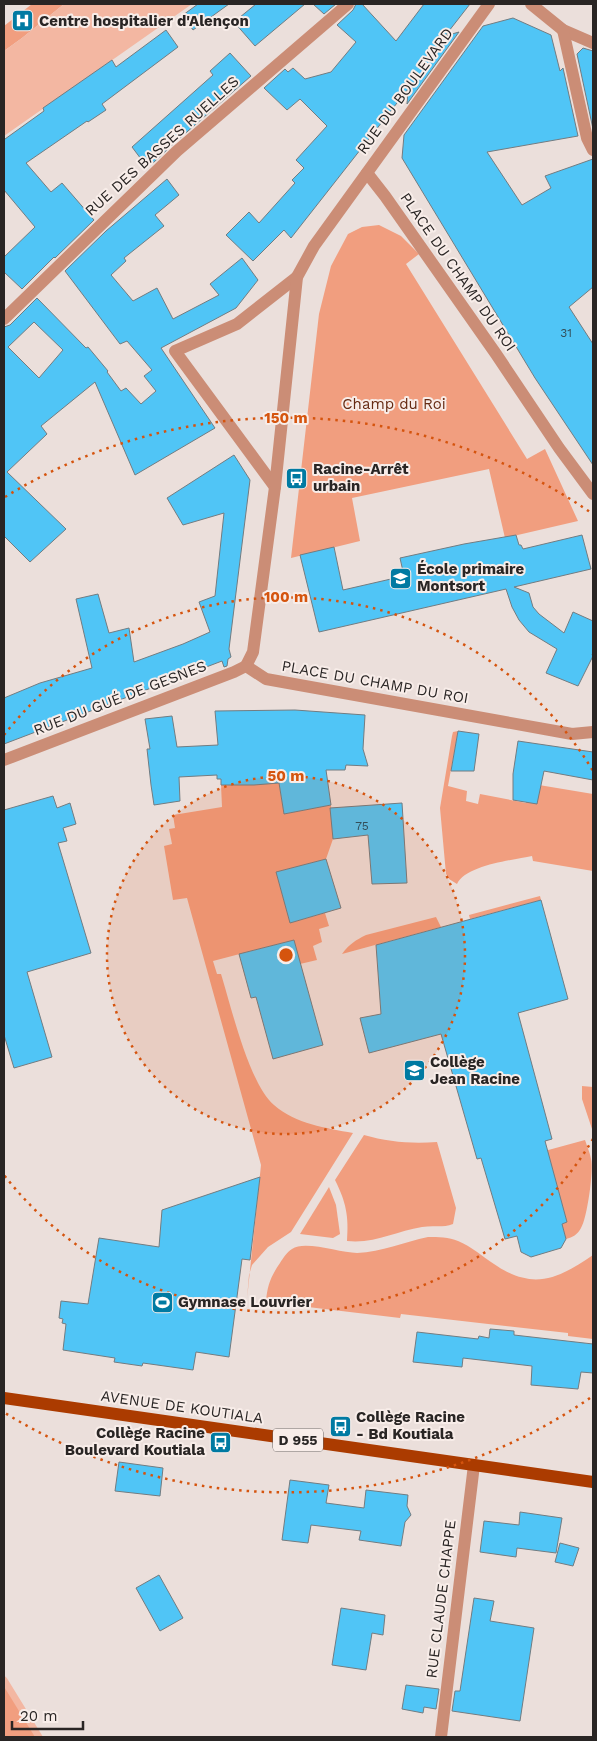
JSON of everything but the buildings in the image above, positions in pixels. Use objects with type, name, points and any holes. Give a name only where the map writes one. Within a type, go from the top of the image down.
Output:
[{"type":"main road","name":"AVENUE DE KOUTIALA","points":[[4,1398],[593,1482]]},
{"type":"street","name":"RUE DES BASSES RUELLES","points":[[4,318],[178,150],[348,4]]},
{"type":"street","name":"RUE DU BOULEVARD","points":[[366,173],[488,4]]},
{"type":"street","points":[[531,4],[563,30],[593,43]]},
{"type":"street","points":[[563,30],[588,138],[593,150]]},
{"type":"street","points":[[246,666],[254,652],[275,487],[297,277],[314,246],[366,173]]},
{"type":"street","name":"PLACE DU CHAMP DU ROI","points":[[366,173],[390,204],[593,494]]},
{"type":"street","points":[[275,487],[176,351],[237,324],[297,277]]},
{"type":"street","name":"PLACE DU CHAMP DU ROI","points":[[246,666],[266,679],[572,734],[593,732]]},
{"type":"street","name":"RUE DU GUÉ DE GESNES","points":[[4,760],[246,666]]},
{"type":"street","name":"RUE CLAUDE CHAPPE","points":[[440,1737],[474,1465]]},
{"type":"green space","name":"Centre hospitalier d'Alençon","points":[[32,4],[64,4],[4,51],[4,26]]},
{"type":"green space","name":"Champ du Roi","points":[[379,225],[401,236],[419,254],[406,264],[527,459],[545,449],[578,521],[505,538],[489,469],[352,498],[360,541],[291,558],[319,314],[331,266],[348,234],[362,227]]},
{"type":"green space","points":[[458,731],[448,786],[467,791],[466,801],[478,804],[480,794],[526,803],[527,783],[593,794],[593,871],[533,861],[532,856],[480,868],[470,872],[457,884],[449,879],[446,874],[440,808],[452,736],[453,732]]},
{"type":"green space","points":[[279,783],[284,814],[331,805],[333,839],[326,859],[276,872],[290,923],[325,913],[329,926],[319,929],[322,942],[313,946],[317,960],[300,964],[294,940],[213,961],[217,974],[221,974],[249,1063],[265,1095],[274,1105],[292,1117],[312,1124],[353,1133],[291,1232],[268,1247],[252,1265],[250,1272],[261,1165],[187,898],[173,900],[164,846],[172,844],[169,829],[175,828],[173,815],[222,807],[221,785]]},
{"type":"green space","points":[[540,896],[541,900],[470,919],[469,915]]},
{"type":"green space","points":[[436,917],[441,927],[342,954],[353,943],[366,935]]},
{"type":"green space","points":[[582,1086],[593,1087],[593,1132],[582,1099]]},
{"type":"green space","points":[[364,1135],[400,1142],[437,1142],[456,1208],[453,1224],[422,1227],[367,1241],[347,1241],[348,1224],[346,1209],[335,1180]]},
{"type":"green space","points":[[585,1140],[592,1165],[588,1205],[579,1230],[575,1235],[566,1239],[562,1224],[567,1222],[548,1154],[530,1155]]},
{"type":"green space","points":[[329,1187],[336,1205],[340,1234],[333,1238],[300,1234]]},
{"type":"green space","points":[[428,1237],[447,1238],[458,1241],[508,1272],[533,1279],[557,1276],[593,1255],[593,1339],[568,1336],[568,1333],[401,1314],[400,1318],[266,1302],[268,1286],[274,1272],[282,1259],[292,1249],[314,1246],[357,1253],[384,1249]]},
{"type":"green space","points":[[4,1680],[39,1737],[4,1737]]},
{"type":"shaded area","points":[[64,4],[192,4],[4,136],[4,51]]},
{"type":"waterway","points":[[4,1680],[39,1737]]},
{"type":"place","name":"Centre hospitalier d'Alençon","points":[[23,21]]},
{"type":"place","name":"Racine-Arrêt urbain","points":[[297,478]]},
{"type":"place","name":"École primaire Montsort","points":[[401,578]]},
{"type":"place","name":"Collège Jean Racine","points":[[414,1071]]},
{"type":"place","name":"Gymnase Louvrier","points":[[162,1302]]},
{"type":"place","name":"Collège Racine - Bd Koutiala","points":[[340,1426]]},
{"type":"place","name":"Collège Racine Boulevard Koutiala","points":[[221,1442]]}]
